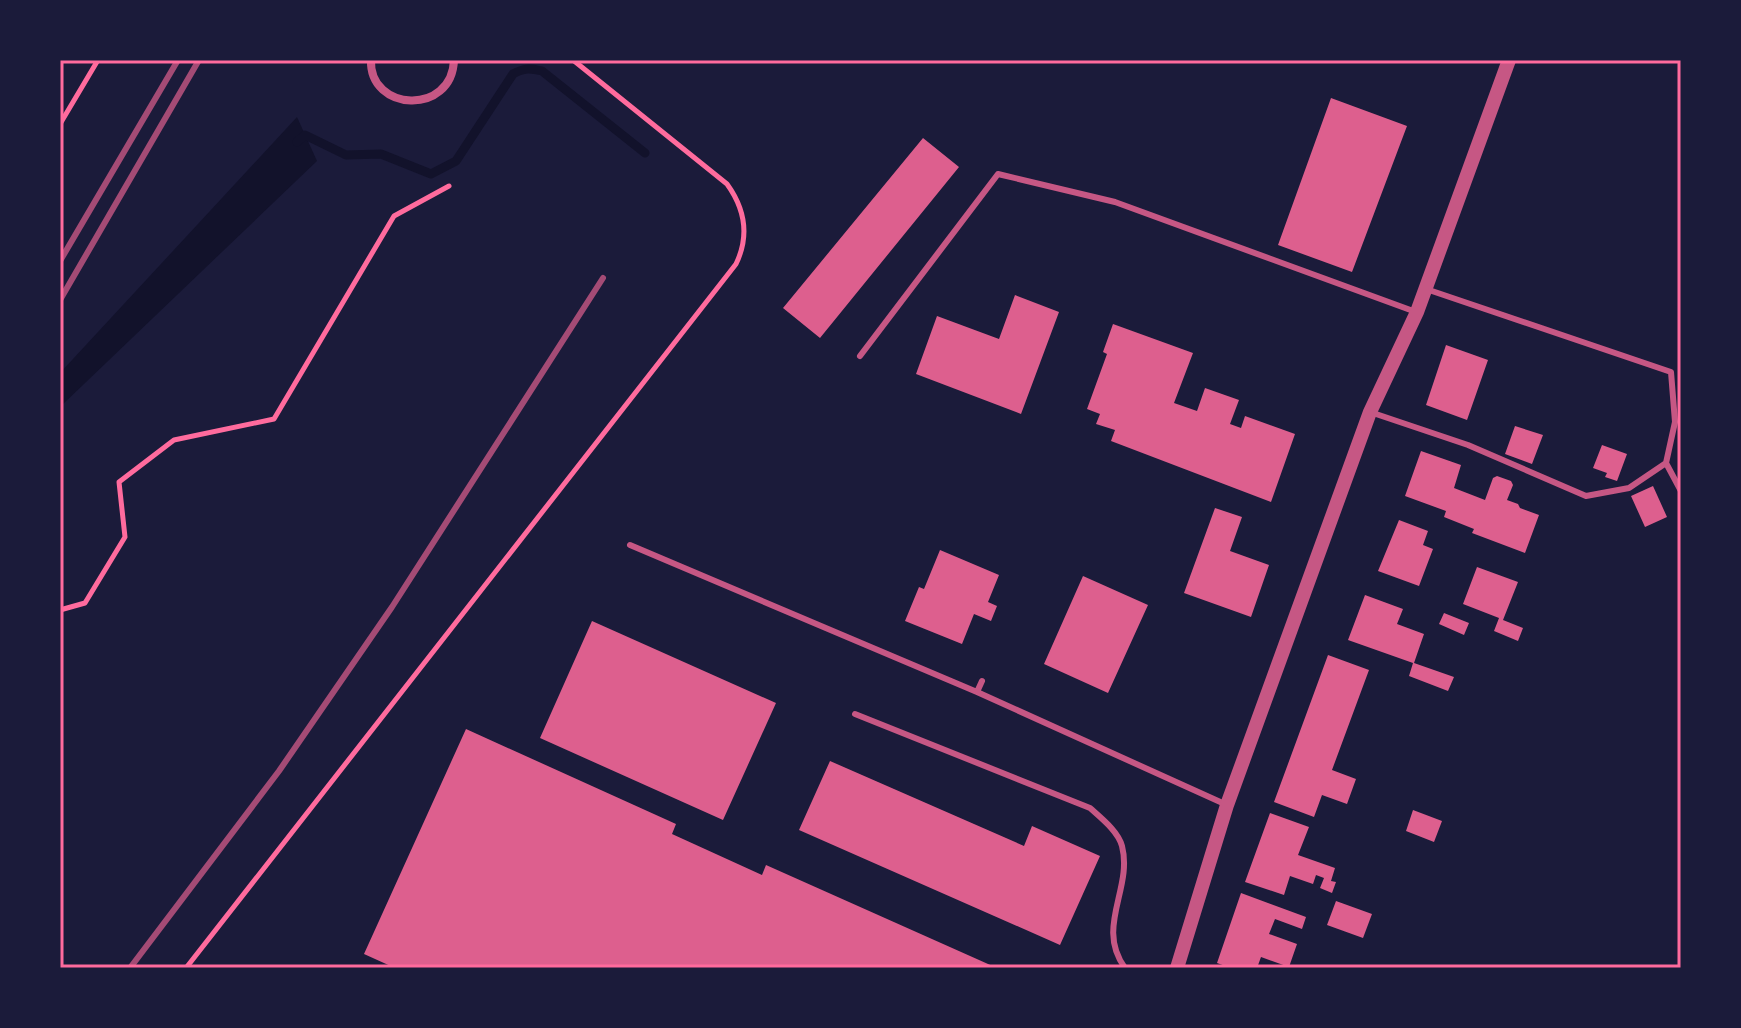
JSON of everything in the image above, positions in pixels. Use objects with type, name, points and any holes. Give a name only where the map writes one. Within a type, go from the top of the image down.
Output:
[{"type":"street","points":[[371,60],[379,86],[395,98],[414,101],[433,97],[447,84],[454,60]]},
{"type":"street","points":[[1177,968],[1227,805],[1370,412],[1417,312],[1509,60]]},
{"type":"lane","points":[[860,356],[998,174],[1115,202],[1417,312]]},
{"type":"lane","points":[[1426,289],[1671,372],[1675,422],[1666,463],[1681,491]]},
{"type":"lane","points":[[1370,412],[1468,445],[1586,496],[1629,488],[1666,463]]},
{"type":"lane","points":[[630,545],[977,692],[1227,805]]},
{"type":"lane","points":[[977,692],[982,681]]},
{"type":"lane","points":[[855,714],[1090,808],[1112,829],[1122,846],[1122,887],[1113,923],[1115,954],[1125,968]]},
{"type":"path","points":[[60,124],[98,60]]},
{"type":"path","points":[[186,968],[736,264],[743,250],[744,216],[727,184],[573,60]]},
{"type":"path","points":[[60,610],[85,603],[125,537],[119,482],[174,440],[274,419],[394,216],[449,186]]},
{"type":"shaded area","points":[[297,117],[317,161],[60,407],[60,373]]},
{"type":"building","points":[[1331,98],[1407,126],[1352,272],[1278,245]]},
{"type":"building","points":[[923,138],[959,167],[820,338],[783,308]]},
{"type":"building","points":[[1015,295],[1059,312],[1021,414],[916,374],[937,316],[999,339]]},
{"type":"building","points":[[1113,324],[1193,353],[1174,403],[1197,411],[1205,388],[1239,400],[1230,424],[1241,428],[1245,416],[1295,434],[1271,502],[1111,441],[1115,430],[1096,424],[1100,414],[1087,409],[1107,354],[1103,352]]},
{"type":"building","points":[[1446,345],[1488,360],[1467,420],[1426,405]]},
{"type":"building","points":[[1515,426],[1543,435],[1532,464],[1505,454]]},
{"type":"building","points":[[1602,445],[1627,454],[1617,481],[1593,468]]},
{"type":"building","points":[[1421,451],[1461,465],[1454,488],[1485,500],[1493,478],[1497,476],[1511,481],[1513,485],[1507,500],[1539,515],[1525,553],[1472,533],[1474,529],[1444,517],[1446,511],[1405,496]]},
{"type":"building","points":[[1653,486],[1667,517],[1645,527],[1631,496]]},
{"type":"building","points":[[1215,508],[1242,517],[1230,551],[1269,565],[1251,617],[1184,593]]},
{"type":"building","points":[[1399,520],[1428,531],[1423,545],[1433,549],[1419,586],[1378,571]]},
{"type":"building","points":[[940,550],[999,575],[988,602],[997,606],[991,621],[974,614],[962,644],[905,621],[919,587],[924,589]]},
{"type":"building","points":[[1477,567],[1518,582],[1503,620],[1523,628],[1518,641],[1494,631],[1499,618],[1463,604]]},
{"type":"building","points":[[1083,576],[1148,605],[1108,693],[1044,664]]},
{"type":"building","points":[[1365,595],[1403,609],[1397,624],[1424,634],[1414,663],[1454,677],[1448,691],[1409,676],[1413,663],[1348,640]]},
{"type":"building","points":[[1444,613],[1469,623],[1464,635],[1439,624]]},
{"type":"building","points":[[592,621],[776,703],[723,820],[540,738]]},
{"type":"building","points":[[1328,655],[1369,670],[1332,770],[1356,779],[1347,804],[1322,795],[1314,817],[1274,802]]},
{"type":"building","points":[[466,729],[676,824],[672,834],[762,875],[766,865],[997,968],[395,968],[364,954]]},
{"type":"building","points":[[830,761],[1024,846],[1032,826],[1100,856],[1060,945],[799,830]]},
{"type":"building","points":[[1413,810],[1442,821],[1434,842],[1406,831]]},
{"type":"building","points":[[1270,813],[1309,827],[1298,855],[1335,868],[1331,881],[1336,882],[1332,893],[1320,888],[1324,878],[1316,875],[1313,884],[1290,876],[1284,895],[1245,882]]},
{"type":"building","points":[[1241,893],[1306,917],[1302,929],[1275,919],[1269,934],[1297,944],[1289,967],[1261,957],[1257,968],[1231,968],[1217,963]]},
{"type":"building","points":[[1336,901],[1372,914],[1363,938],[1327,925]]},
{"type":"waterway","points":[[297,142],[305,135],[346,155],[381,154],[431,174],[456,161],[513,74],[530,69],[542,71],[645,153]]},
{"type":"railway","points":[[60,261],[178,60]]},
{"type":"railway","points":[[60,300],[199,60]]},
{"type":"railway","points":[[130,968],[279,771],[392,607],[603,278]]}]
